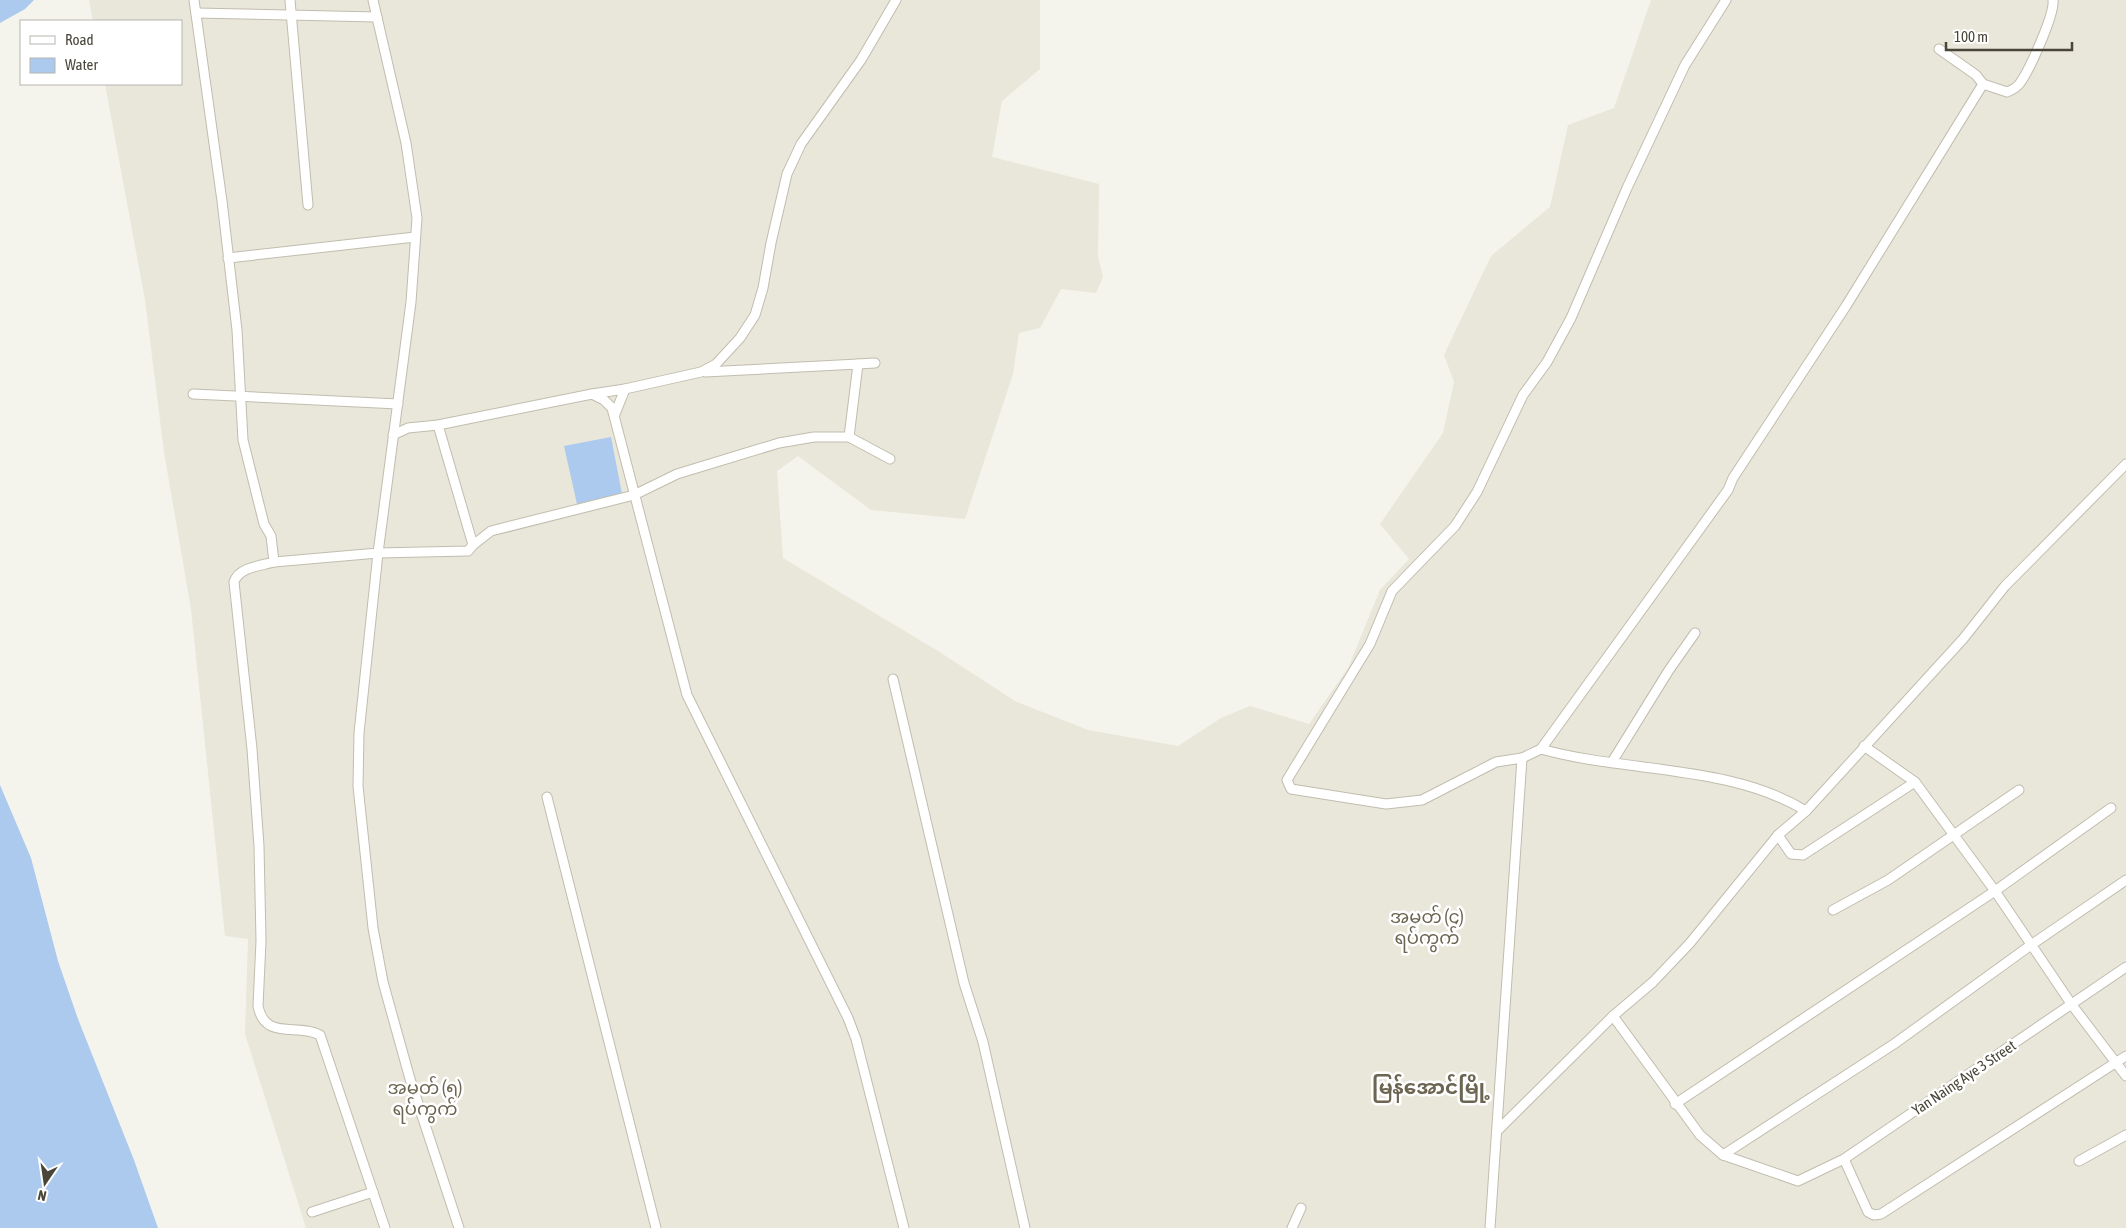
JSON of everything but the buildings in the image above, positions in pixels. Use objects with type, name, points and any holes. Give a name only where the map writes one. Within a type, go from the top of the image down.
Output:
[{"type":"street","points":[[194,0],[228,258],[244,440],[264,524],[271,536],[274,562]]},
{"type":"street","points":[[290,0],[308,205]]},
{"type":"street","points":[[373,0],[406,143],[416,218],[411,302],[367,638],[359,733],[358,786],[372,928],[383,982],[410,1079],[460,1228]]},
{"type":"street","points":[[701,372],[716,364],[740,338],[755,315],[763,288],[787,174],[801,144],[861,60],[896,0]]},
{"type":"street","points":[[1726,0],[1685,66],[1627,188],[1571,318],[1546,362],[1523,395],[1476,492],[1455,526],[1392,591],[1370,644],[1287,780],[1291,789],[1376,802],[1422,800],[1496,762],[1522,758],[1541,749],[1728,490],[1846,306],[1984,84]]},
{"type":"street","points":[[1939,49],[1976,75],[1984,84],[2007,92],[2019,85],[2043,35],[2053,0]]},
{"type":"street","points":[[196,13],[291,14],[377,18]]},
{"type":"street","points":[[228,258],[415,237]]},
{"type":"street","points":[[394,435],[408,428],[438,425],[625,389],[701,372],[875,363]]},
{"type":"street","points":[[849,436],[858,364]]},
{"type":"street","points":[[615,414],[625,389]]},
{"type":"street","points":[[193,394],[398,404]]},
{"type":"street","points":[[592,394],[604,400],[615,414],[634,495],[687,695],[848,1018],[856,1039],[904,1228]]},
{"type":"street","points":[[438,425],[473,545]]},
{"type":"street","points":[[385,1228],[320,1035],[311,1030],[281,1029],[270,1026],[260,1016],[258,1006],[261,941],[259,846],[252,749],[234,582],[236,576],[244,570],[274,562],[378,553],[468,551],[491,531],[634,495],[677,474],[779,443],[814,437],[849,436],[890,459]]},
{"type":"street","points":[[1498,1130],[1613,1016],[1653,982],[1690,943],[1778,835],[1806,811],[1864,746],[1964,640],[2005,586],[2126,464]]},
{"type":"street","points":[[1612,762],[1669,670],[1695,634]]},
{"type":"street","points":[[893,679],[964,983],[983,1042],[1025,1228]]},
{"type":"street","points":[[1864,746],[1915,782],[1995,891],[2072,1005],[2126,1076]]},
{"type":"street","points":[[1541,749],[1568,756],[1710,778],[1754,788],[1788,800],[1806,811]]},
{"type":"street","points":[[1490,1228],[1522,758]]},
{"type":"street","points":[[1778,835],[1791,854],[1803,855],[1915,782]]},
{"type":"street","points":[[1833,910],[1888,880],[2019,790]]},
{"type":"street","points":[[547,797],[656,1228]]},
{"type":"street","points":[[1675,1104],[1995,891],[2111,808]]},
{"type":"street","points":[[1613,1016],[1646,1058],[1675,1104],[1700,1135],[1723,1155],[1894,1044],[2030,944],[2126,880]]},
{"type":"street","name":"Yan Naing Aye 3 Street","points":[[1723,1155],[1798,1181],[1844,1158],[2126,967]]},
{"type":"street","points":[[1844,1158],[1868,1212],[1874,1215],[1881,1214],[2126,1056]]},
{"type":"street","points":[[2079,1161],[2126,1135]]},
{"type":"street","points":[[312,1212],[373,1192]]},
{"type":"street","points":[[1292,1228],[1301,1208]]},
{"type":"shaded area","points":[[89,0],[1040,0],[1040,69],[1002,101],[992,157],[1099,184],[1098,257],[1103,277],[1096,293],[1061,289],[1040,328],[1019,333],[1013,374],[965,519],[871,510],[798,456],[777,471],[783,558],[938,651],[1015,701],[1088,730],[1178,746],[1221,718],[1250,706],[1309,724],[1348,668],[1380,590],[1409,559],[1380,524],[1443,433],[1454,382],[1444,355],[1491,256],[1550,207],[1568,125],[1614,108],[1651,0],[2126,0],[2126,1228],[306,1228],[245,1034],[248,939],[225,936],[191,609],[164,452],[145,300],[105,85],[182,85],[182,20],[93,20]]},
{"type":"water","points":[[0,0],[34,0],[25,9],[0,23]]},
{"type":"water","points":[[611,437],[622,494],[577,504],[564,446]]},
{"type":"water","points":[[0,785],[31,858],[58,961],[78,1019],[134,1160],[158,1228],[0,1228]]},
{"type":"district","name":"အမှတ် (၄) ရပ်ကွက်","points":[[1427,928]]},
{"type":"district","name":"မြန်အောင်မြို့","points":[[1431,1087]]},
{"type":"district","name":"အမှတ် (၅) ရပ်ကွက်","points":[[425,1098]]}]
